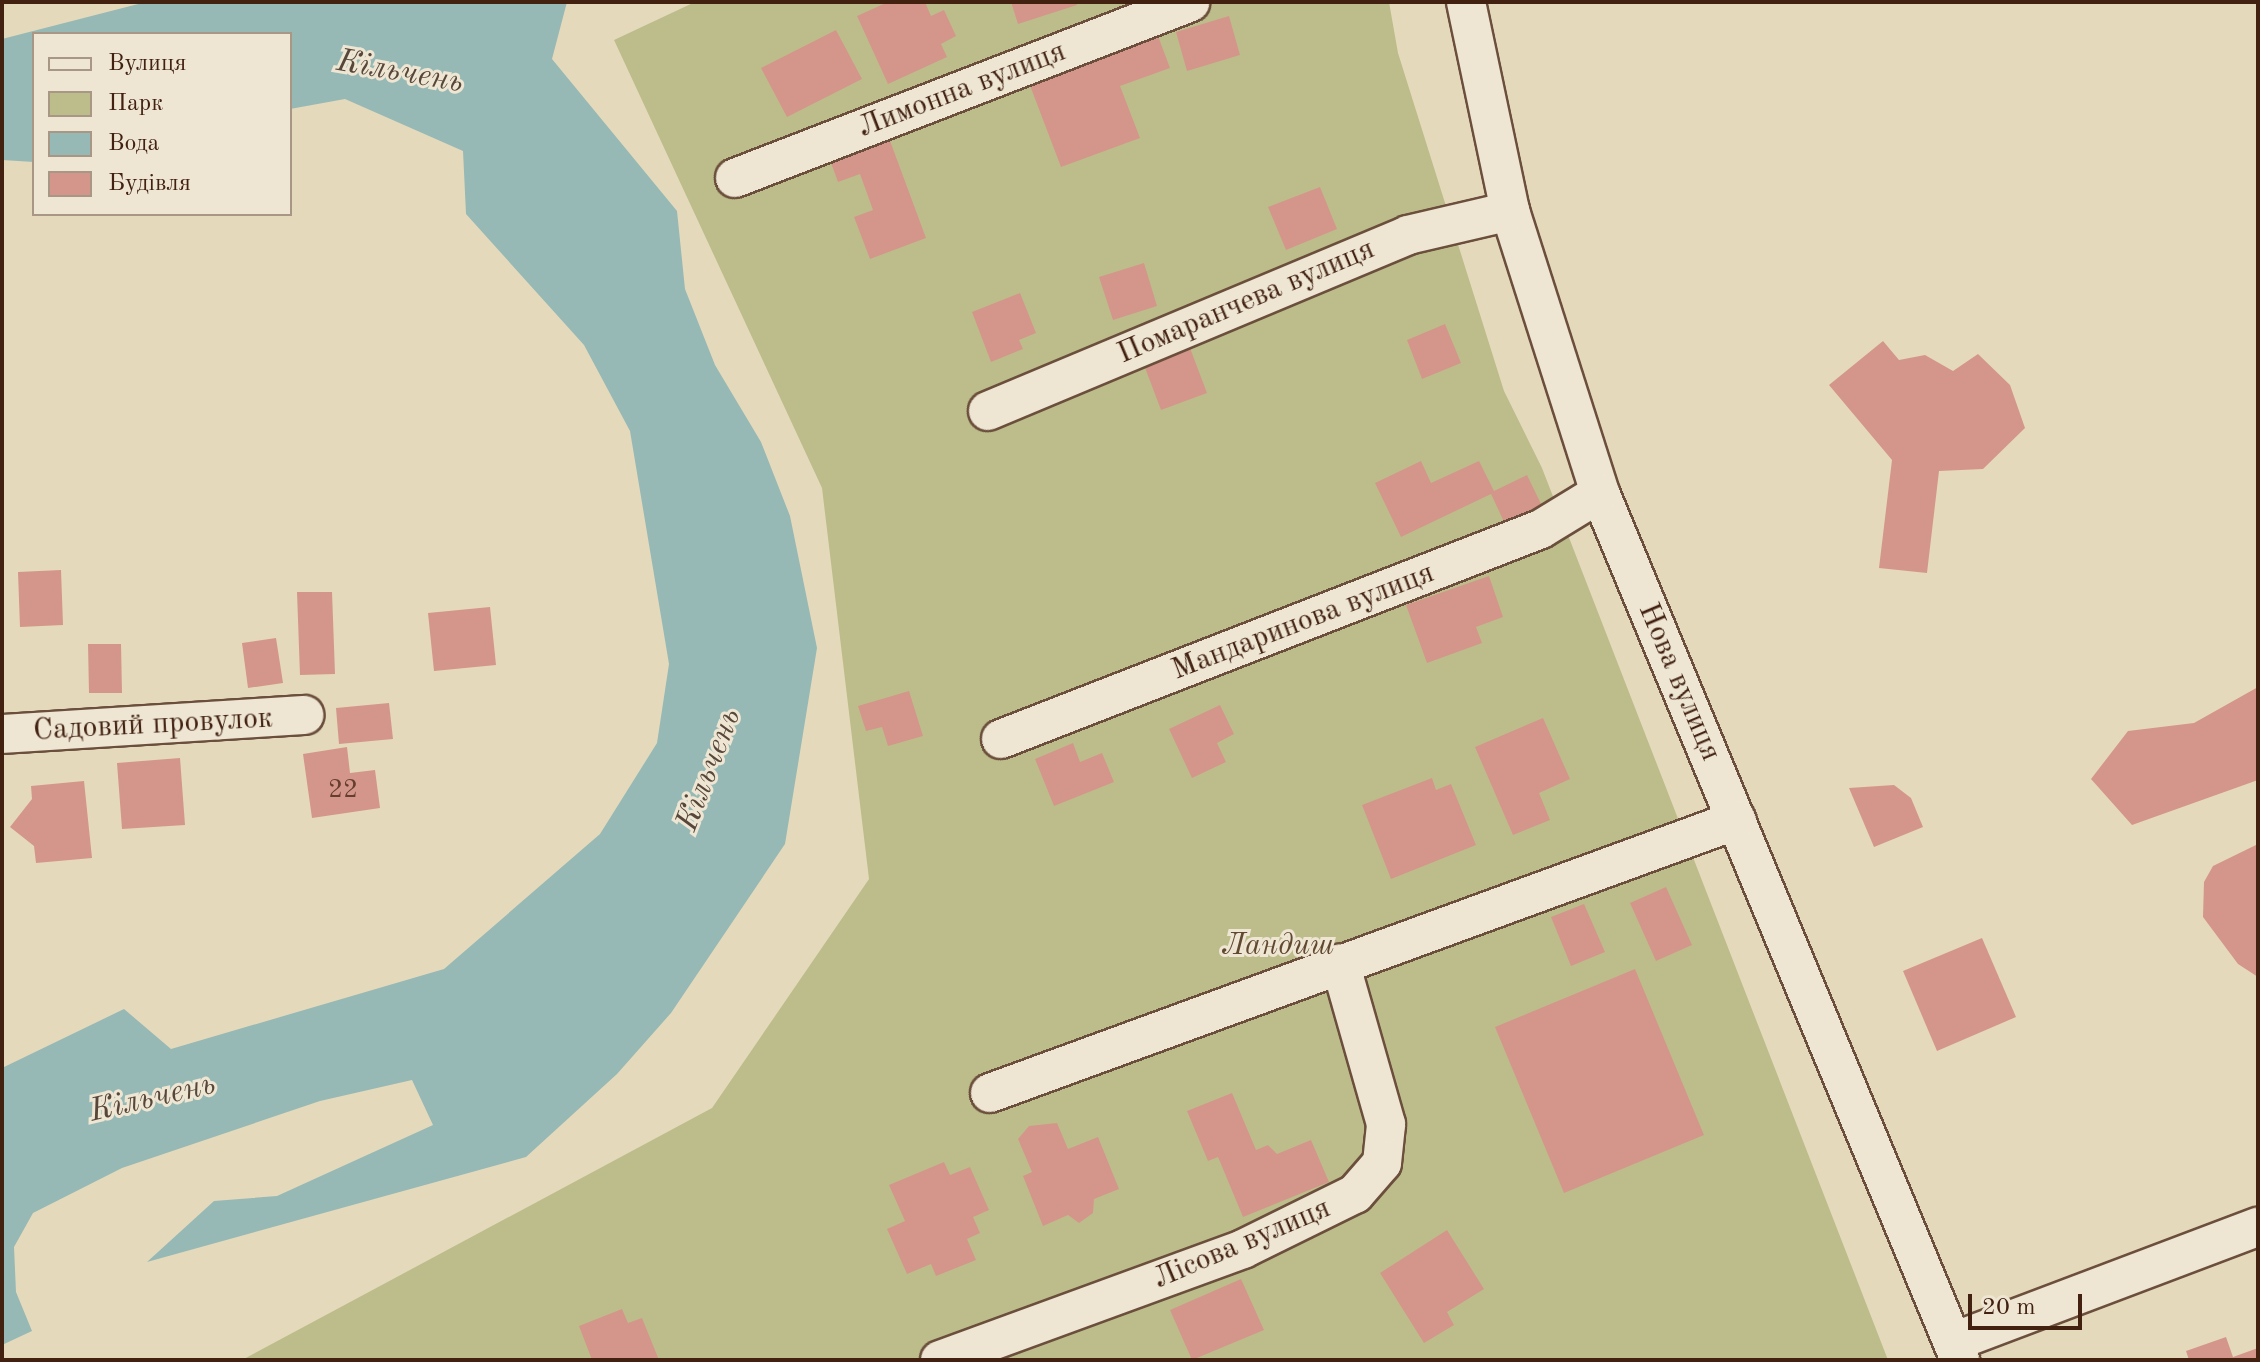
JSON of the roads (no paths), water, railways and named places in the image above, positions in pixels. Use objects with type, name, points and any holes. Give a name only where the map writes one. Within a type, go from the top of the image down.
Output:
[{"type":"street","name":"Лимонна вулиця","points":[[735,178],[1190,2]]},
{"type":"street","name":"Нова вулиця","points":[[1466,2],[1510,211],[1600,493],[1957,1351],[2258,1227]]},
{"type":"street","name":"Помаранчева вулиця","points":[[988,411],[1408,235],[1510,211]]},
{"type":"street","name":"Мандаринова вулиця","points":[[1001,739],[1541,529],[1600,493]]},
{"type":"street","name":"Садовий провулок","points":[[2,734],[304,715]]},
{"type":"street","points":[[990,1093],[1737,820]]},
{"type":"street","name":"Лісова вулиця","points":[[940,1360],[1243,1249],[1355,1194],[1382,1163],[1386,1124],[1340,963]]},
{"type":"water","name":"Кільчень","points":[[146,2],[567,2],[552,59],[677,211],[685,289],[715,365],[761,442],[790,516],[817,648],[785,844],[671,1013],[617,1074],[526,1157],[147,1262],[214,1201],[277,1196],[433,1125],[412,1080],[320,1101],[122,1168],[33,1213],[14,1247],[16,1292],[32,1331],[2,1345],[2,1068],[124,1009],[171,1049],[444,969],[600,834],[657,743],[669,664],[630,431],[584,345],[466,214],[463,151],[345,99],[292,109],[292,32],[32,32],[32,162],[2,160],[2,39]]},
{"type":"park label","name":"Ландиш","points":[[1278,946]]}]
